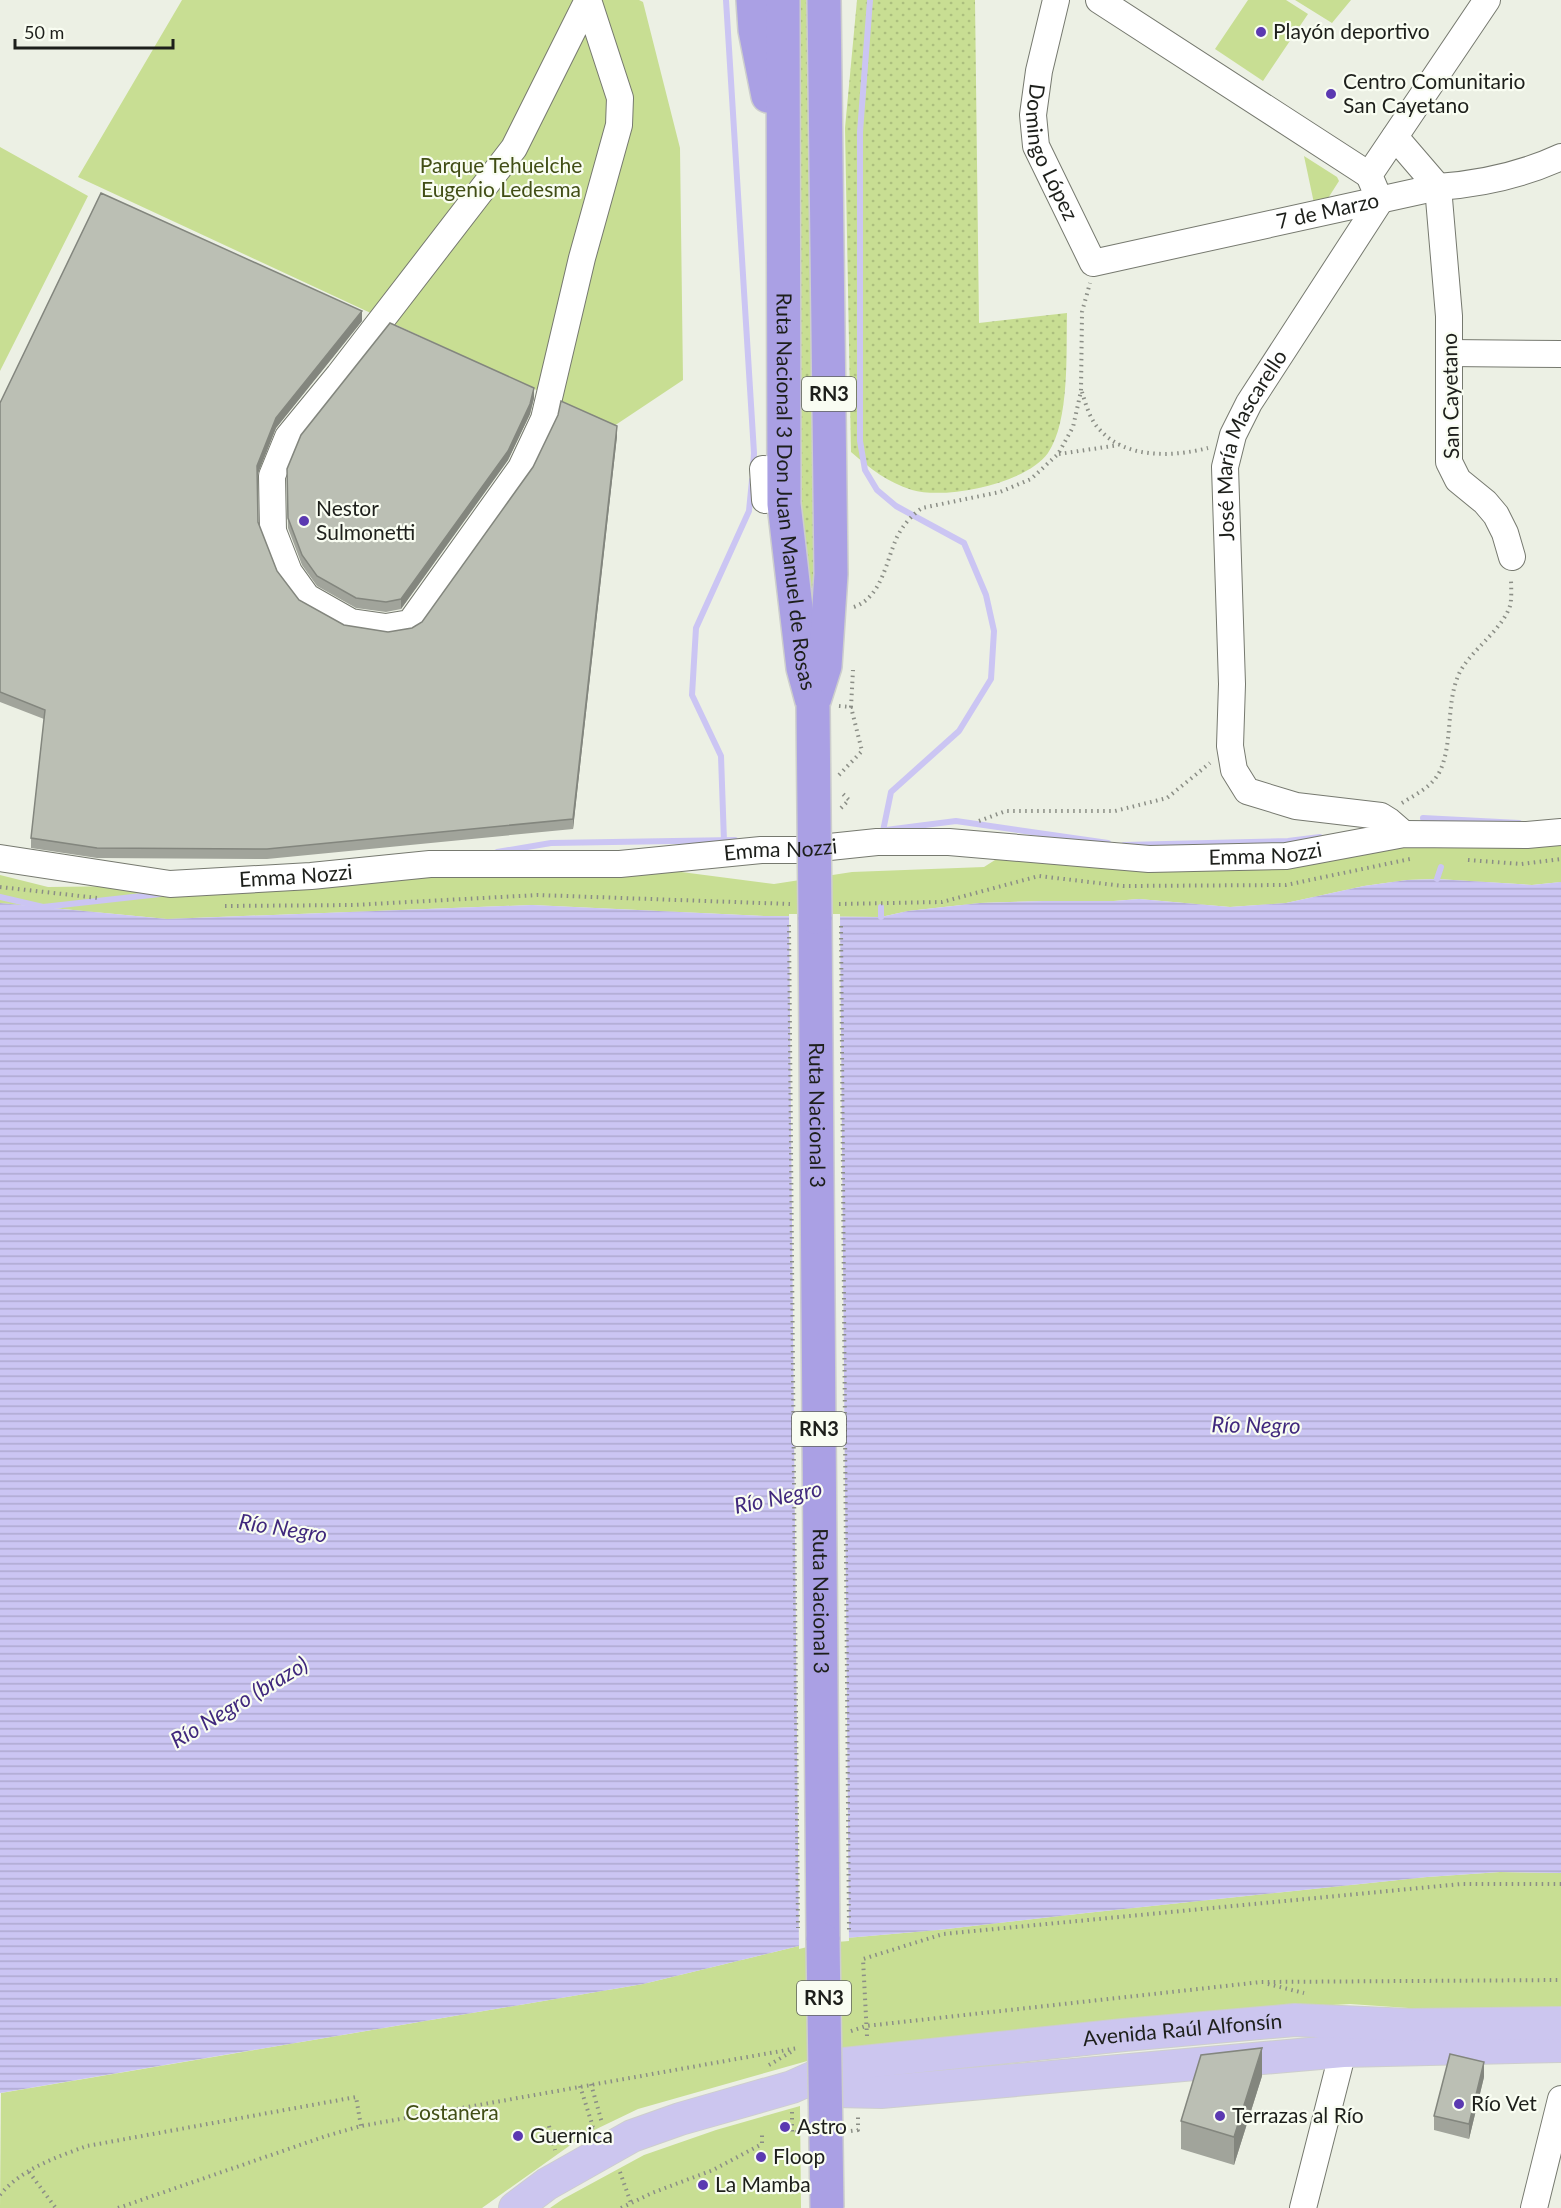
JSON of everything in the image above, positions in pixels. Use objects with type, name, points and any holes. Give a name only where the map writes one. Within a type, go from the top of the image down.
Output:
[{"type":"highway","points":[[753,0],[755,30],[784,175]]},
{"type":"highway","name":"Ruta Nacional 3 Don Juan Manuel de Rosas","points":[[783,0],[784,504],[803,668],[813,705]]},
{"type":"highway","name":"Ruta Nacional 3 Don Juan Manuel de Rosas","points":[[813,705],[825,666],[831,574],[824,0]]},
{"type":"highway","points":[[825,82],[838,0]]},
{"type":"highway","name":"Ruta Nacional 3","points":[[813,705],[827,2208]]},
{"type":"main road","name":"Avenida Raúl Alfonsín","points":[[515,2208],[547,2184],[632,2136],[804,2069],[1124,2035],[1295,2020],[1340,2036],[1561,2046]]},
{"type":"main road","name":"Avenida Raúl Alfonsín","points":[[804,2069],[836,2091],[881,2092],[1340,2036],[1410,2025],[1561,2023]]},
{"type":"street","points":[[588,0],[620,98],[619,125],[582,258],[544,419],[521,468],[410,623],[386,627],[351,622],[307,597],[289,572],[273,531],[272,476],[288,437],[339,375],[514,148],[588,0]]},
{"type":"street","name":"Domingo López","points":[[1056,0],[1039,71],[1033,115],[1036,146],[1093,263]]},
{"type":"street","points":[[1099,0],[1369,175],[1380,201]]},
{"type":"street","points":[[1369,175],[1487,0]]},
{"type":"street","points":[[1395,137],[1438,187]]},
{"type":"street","name":"7 de Marzo","points":[[1093,263],[1438,187],[1468,185],[1512,175],[1561,157]]},
{"type":"street","name":"San Cayetano","points":[[1438,187],[1449,316],[1449,462],[1458,480],[1485,502],[1496,515],[1505,533],[1512,557]]},
{"type":"street","name":"José María Mascarello","points":[[1380,201],[1249,403],[1233,435],[1226,467],[1232,684],[1230,746],[1234,770],[1247,791],[1296,806],[1381,816]]},
{"type":"street","points":[[1449,353],[1561,354]]},
{"type":"street","points":[[765,500],[764,469],[784,470]]},
{"type":"street","points":[[1381,816],[1404,834]]},
{"type":"street","name":"Emma Nozzi","points":[[0,858],[170,884],[311,876],[430,864],[620,864],[761,850],[801,850],[877,842],[949,842],[1149,859],[1286,856],[1404,834],[1527,835],[1561,832]]},
{"type":"street","points":[[1303,2208],[1340,2036]]},
{"type":"street","points":[[1534,2208],[1561,2099]]},
{"type":"path","points":[[829,611],[856,606],[871,596],[880,582],[898,535],[913,515],[922,508],[1000,492],[1031,479],[1059,454],[1073,427],[1081,391],[1082,312],[1089,293],[1093,263]]},
{"type":"path","points":[[1081,391],[1089,412],[1100,430],[1119,445],[1139,452],[1189,451],[1221,444],[1233,435]]},
{"type":"path","points":[[1059,454],[1119,445]]},
{"type":"path","points":[[1381,816],[1427,788],[1439,772],[1459,674],[1500,624],[1510,605],[1512,557]]},
{"type":"path","points":[[949,842],[973,824],[1006,811],[1115,811],[1167,798],[1230,746]]},
{"type":"path","points":[[839,766],[839,778]]},
{"type":"path","points":[[839,790],[840,814]]},
{"type":"path","points":[[830,904],[942,902],[1039,876],[1123,886],[1286,885],[1410,858]]},
{"type":"path","points":[[1466,859],[1521,864],[1561,859]]},
{"type":"path","points":[[0,887],[108,900]]},
{"type":"path","points":[[215,906],[353,905],[538,894],[762,905],[796,904]]},
{"type":"path","points":[[789,897],[789,909]]},
{"type":"path","points":[[840,898],[840,910]]},
{"type":"path","points":[[789,921],[798,1938]]},
{"type":"path","points":[[840,922],[849,1939]]},
{"type":"path","points":[[869,2061],[863,1959],[943,1934],[1461,1884],[1561,1884]]},
{"type":"path","points":[[850,2023],[850,2035]]},
{"type":"path","points":[[800,2046],[804,2069]]},
{"type":"path","points":[[584,2131],[603,2122],[591,2084]]},
{"type":"path","points":[[580,2086],[593,2127]]},
{"type":"path","points":[[0,2194],[8,2185],[48,2161],[87,2146],[356,2097],[361,2126]]},
{"type":"path","points":[[800,2123],[800,2132]]},
{"type":"path","points":[[549,2126],[555,2151],[565,2144]]},
{"type":"path","points":[[621,2208],[713,2170],[762,2144],[762,2132]]},
{"type":"path","points":[[619,2168],[631,2203]]},
{"type":"path","points":[[29,2172],[58,2208]]},
{"type":"green space","name":"Parque Tehuelche Eugenio Ledesma","points":[[182,0],[639,0],[643,2],[680,148],[683,380],[614,426],[78,177]]},
{"type":"green space","points":[[797,0],[813,0],[817,588],[808,588],[802,575]]},
{"type":"green space","points":[[857,0],[975,0],[979,323],[1067,313],[1065,385],[1060,423],[1055,439],[1048,453],[1038,464],[1005,481],[965,491],[927,493],[895,483],[851,452],[845,128]]},
{"type":"green space","name":"Playón deportivo","points":[[1248,0],[1286,0],[1308,14],[1263,81],[1215,49]]},
{"type":"green space","points":[[1295,0],[1351,0],[1332,23]]},
{"type":"green space","points":[[0,147],[88,196],[0,371]]},
{"type":"green space","points":[[1304,156],[1337,177],[1339,181],[1325,203],[1315,208]]},
{"type":"green space","points":[[1416,842],[1561,842],[1561,882],[1532,885],[1437,879],[1407,880],[1364,886],[1286,903],[1230,907],[1139,899],[1043,901],[980,903],[908,911],[881,917],[764,916],[532,905],[167,919],[0,903],[0,875],[48,887],[300,884],[620,864],[774,884],[852,872],[984,867],[1006,853],[1039,860],[1124,870],[1289,866]]},
{"type":"green space","name":"Costanera","points":[[1500,1872],[1561,1873],[1561,2012],[1350,2004],[1279,2008],[825,2056],[638,2109],[586,2134],[482,2208],[0,2208],[1,2093],[643,1984],[823,1940],[938,1930],[1427,1877]]},
{"type":"green space","points":[[800,2106],[801,2208],[550,2208],[644,2155],[716,2130]]},
{"type":"water","points":[[1437,879],[1532,885],[1561,882],[1561,1873],[1500,1872],[1427,1877],[938,1930],[823,1940],[643,1984],[0,2093],[0,903],[167,919],[532,905],[764,916],[881,917],[908,911],[980,903],[1043,901],[1139,899],[1230,907],[1286,903],[1364,886],[1407,880]]},
{"type":"pier","points":[[789,914],[840,914],[849,1941],[824,1943],[799,1949]]},
{"type":"building","name":"Nestor Sulmonetti","points":[[101,193],[362,311],[276,418],[257,466],[258,522],[277,571],[299,600],[344,625],[388,632],[412,628],[422,622],[533,467],[558,415],[561,401],[617,426],[573,819],[267,849],[97,848],[31,838],[45,710],[0,692],[0,403]]},
{"type":"building","points":[[390,323],[534,388],[530,404],[508,451],[401,599],[386,602],[356,598],[317,576],[302,555],[288,518],[287,469],[301,435]]},
{"type":"building","points":[[1262,2048],[1234,2137],[1181,2121],[1201,2055]]},
{"type":"building","name":"Río Vet","points":[[1450,2054],[1484,2062],[1469,2124],[1434,2116]]},
{"type":"waterway","points":[[726,0],[754,453],[753,469]]},
{"type":"waterway","points":[[870,0],[860,132],[860,441],[865,470],[877,490],[896,506],[964,543],[986,595],[994,631],[991,679],[959,731],[891,792],[883,831]]},
{"type":"waterway","points":[[724,841],[721,756],[692,695],[696,628],[749,511],[752,480]]},
{"type":"waterway","points":[[1423,818],[1519,823]]},
{"type":"waterway","points":[[886,830],[956,821],[1108,843]]},
{"type":"waterway","points":[[1124,845],[1288,841],[1320,837]]},
{"type":"waterway","points":[[497,852],[551,843],[735,840]]},
{"type":"waterway","points":[[1437,879],[1441,867]]},
{"type":"waterway","points":[[0,897],[43,907],[160,894]]},
{"type":"waterway","points":[[881,907],[881,917]]},
{"type":"place","name":"Playón deportivo","points":[[1261,32]]},
{"type":"place","name":"Centro Comunitario San Cayetano","points":[[1331,94]]},
{"type":"place","name":"Nestor Sulmonetti","points":[[304,521]]},
{"type":"place","name":"Río Vet","points":[[1459,2104]]},
{"type":"place","name":"Terrazas al Río","points":[[1220,2116]]},
{"type":"place","name":"Astro","points":[[785,2127]]},
{"type":"place","name":"Guernica","points":[[518,2136]]},
{"type":"place","name":"Floop","points":[[761,2157]]},
{"type":"place","name":"La Mamba","points":[[703,2185]]},
{"type":"water label","name":"Río Negro","points":[[1256,1425]]},
{"type":"water label","name":"Río Negro","points":[[778,1497]]},
{"type":"water label","name":"Río Negro","points":[[283,1528]]},
{"type":"water label","name":"Río Negro (brazo)","points":[[239,1702]]}]
